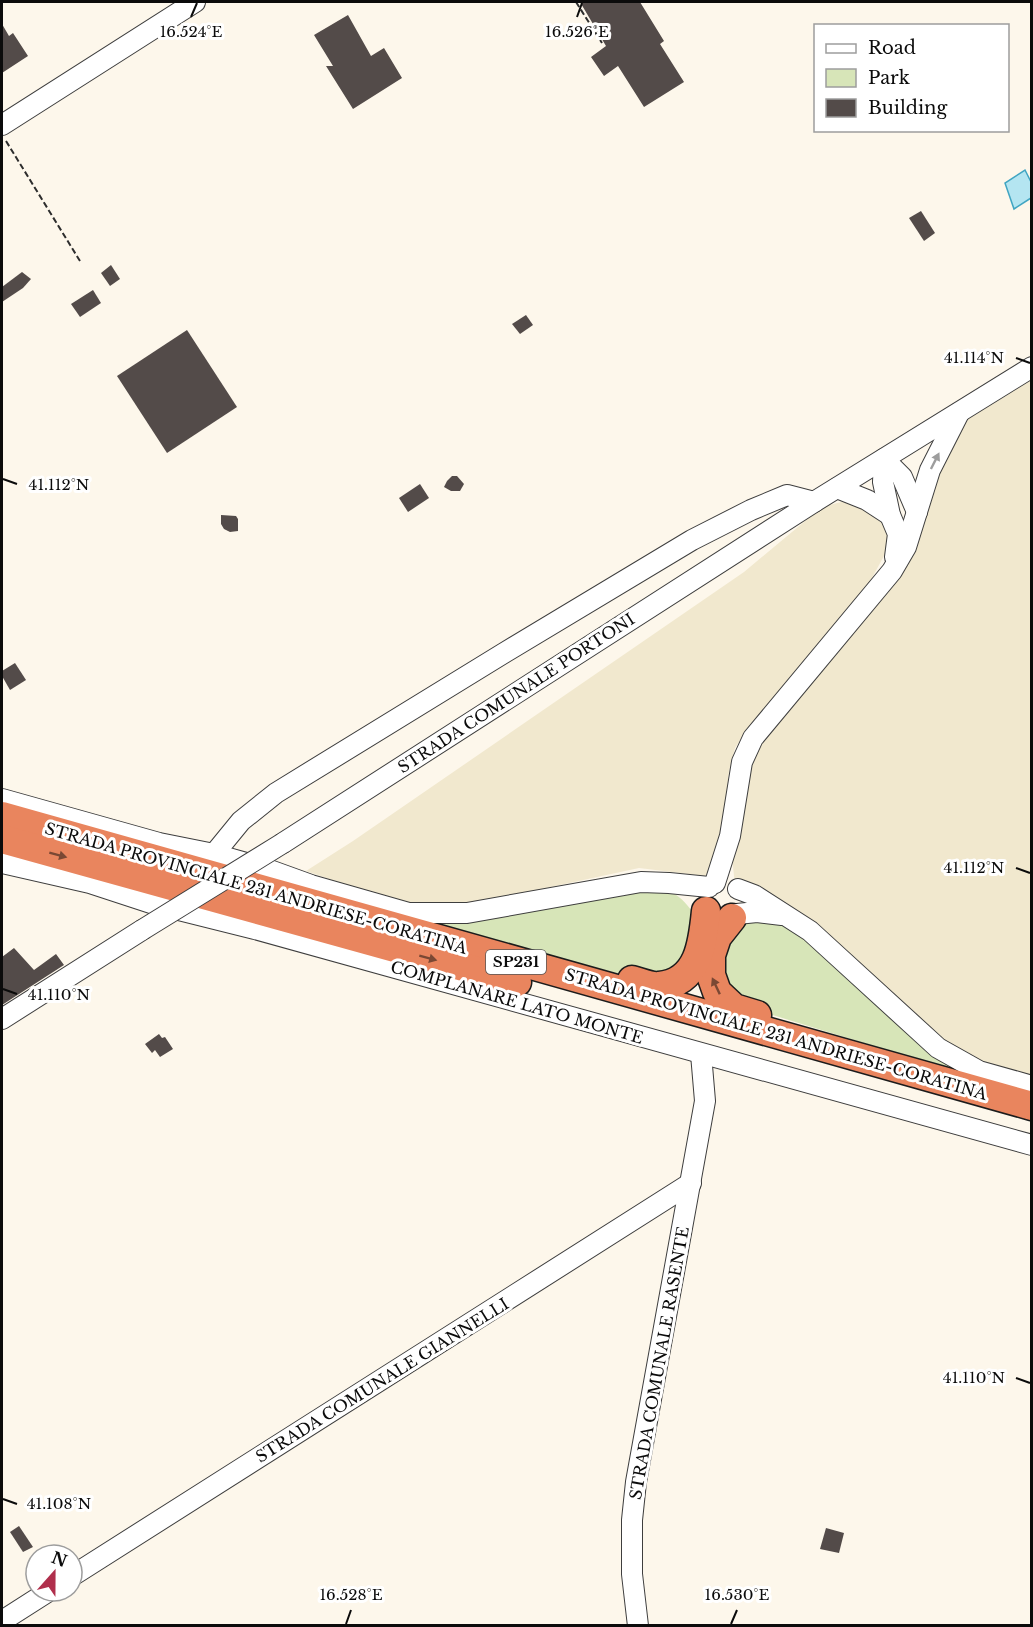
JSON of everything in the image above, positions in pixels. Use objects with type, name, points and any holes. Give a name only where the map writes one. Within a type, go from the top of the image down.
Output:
[{"type":"highway","name":"STRADA PROVINCIALE 231 ANDRIESE-CORATINA","points":[[2,816],[1032,1106]]},
{"type":"highway","name":"STRADA PROVINCIALE 231 ANDRIESE-CORATINA","points":[[2,839],[1032,1126]]},
{"type":"highway","points":[[516,962],[555,961],[657,987],[673,983],[688,973],[700,954],[704,935],[717,903]]},
{"type":"highway","points":[[717,903],[717,937],[711,955],[711,975],[717,992],[734,1008],[829,1036],[857,1057]]},
{"type":"street","points":[[2,125],[195,2]]},
{"type":"street","name":"STRADA COMUNALE PORTONI","points":[[2,1019],[283,843],[814,502],[1032,367]]},
{"type":"street","points":[[717,903],[742,762],[753,738],[892,571],[906,548],[930,470],[959,413]]},
{"type":"street","points":[[884,459],[902,477],[917,512]]},
{"type":"street","points":[[884,459],[883,482],[890,515],[898,534],[892,571]]},
{"type":"street","points":[[837,488],[867,500],[890,515]]},
{"type":"street","points":[[214,854],[241,821],[276,793],[692,540],[751,510],[787,495],[814,502]]},
{"type":"street","points":[[2,799],[159,843],[214,854],[264,868],[311,885],[398,911],[422,914],[466,913],[641,882],[669,883],[717,903],[740,909],[742,899],[737,888],[730,836]]},
{"type":"street","name":"COMPLANARE LATO MONTE","points":[[2,863],[90,882],[151,903],[255,928],[1032,1145]]},
{"type":"street","points":[[717,903],[725,882],[754,895],[810,931],[938,1048],[979,1071],[1032,1086]]},
{"type":"street","points":[[717,903],[757,912],[784,915]]},
{"type":"street","points":[[701,1054],[705,1101]]},
{"type":"street","points":[[705,1101],[726,1061]]},
{"type":"street","name":"STRADA COMUNALE RASENTE","points":[[638,1626],[632,1574],[632,1520],[636,1482],[705,1101]]},
{"type":"street","name":"STRADA COMUNALE GIANNELLI","points":[[84,1568],[691,1183]]},
{"type":"street","points":[[2,1621],[30,1603]]},
{"type":"path","points":[[576,2],[602,43]]},
{"type":"path","points":[[2,133],[80,261]]},
{"type":"shaded area","points":[[1031,367],[1031,1086],[979,1071],[735,886],[730,836],[742,762],[892,571],[959,413]]},
{"type":"shaded area","points":[[849,500],[884,521],[890,537],[885,554],[867,587],[748,728],[735,748],[729,771],[720,847],[714,870],[705,876],[639,868],[468,905],[396,902],[306,871],[744,572],[822,507]]},
{"type":"green space","points":[[641,887],[672,893],[682,900],[694,914],[682,970],[641,979],[409,922]]},
{"type":"green space","points":[[760,919],[784,922],[978,1078],[753,1009],[722,980],[727,939],[742,923]]},
{"type":"water","points":[[1025,170],[1031,182],[1031,198],[1014,209],[1005,183]]},
{"type":"building","points":[[580,2],[640,2],[664,41],[660,44],[684,82],[644,107],[618,66],[604,76],[591,57],[606,46]]},
{"type":"building","points":[[348,15],[371,56],[384,48],[402,78],[353,109],[326,66],[333,66],[314,35]]},
{"type":"building","points":[[2,24],[9,36],[13,33],[28,56],[2,73]]},
{"type":"building","points":[[921,211],[935,233],[924,241],[909,218]]},
{"type":"building","points":[[111,265],[120,279],[110,286],[101,273]]},
{"type":"building","points":[[22,272],[31,279],[23,288],[2,302],[2,287]]},
{"type":"building","points":[[93,290],[101,303],[80,317],[71,304]]},
{"type":"building","points":[[526,315],[533,325],[520,334],[512,324]]},
{"type":"building","points":[[187,330],[237,407],[167,453],[117,376]]},
{"type":"building","points":[[452,476],[457,476],[464,484],[460,491],[451,491],[444,487]]},
{"type":"building","points":[[420,484],[429,498],[408,512],[399,498]]},
{"type":"building","points":[[221,515],[236,516],[238,531],[230,532],[224,529],[221,524]]},
{"type":"building","points":[[15,663],[26,680],[10,690],[2,676],[2,671]]},
{"type":"building","points":[[14,948],[34,970],[56,954],[64,965],[2,1005],[2,957]]},
{"type":"building","points":[[159,1034],[162,1038],[165,1037],[173,1049],[160,1057],[155,1050],[152,1053],[145,1044]]},
{"type":"building","points":[[19,1526],[30,1543],[24,1543],[24,1552],[23,1552],[10,1532]]},
{"type":"building","points":[[826,1528],[844,1533],[839,1553],[820,1549]]}]
